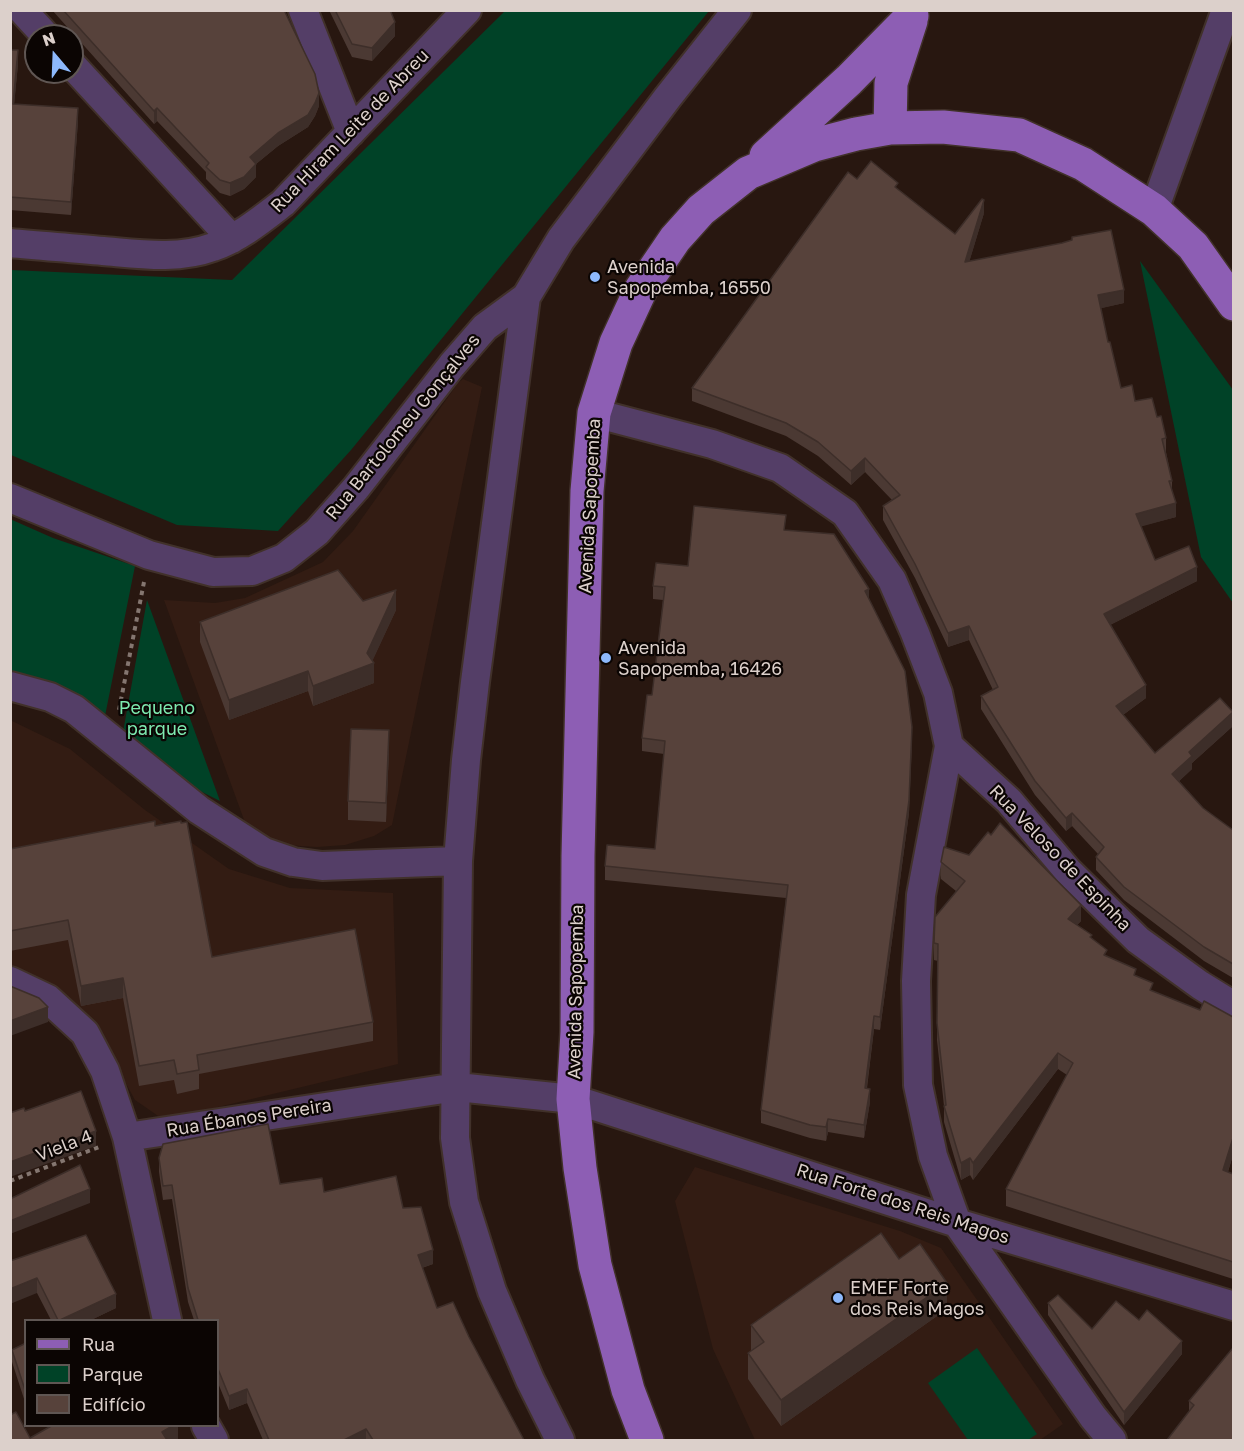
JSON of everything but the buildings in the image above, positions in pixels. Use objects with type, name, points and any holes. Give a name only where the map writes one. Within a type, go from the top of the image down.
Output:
[{"type":"main road","points":[[890,128],[891,83],[914,13]]},
{"type":"main road","points":[[747,173],[849,80],[914,13]]},
{"type":"main road","name":"Avenida Sapopemba","points":[[647,1440],[628,1390],[595,1265],[580,1168],[573,1099],[577,1032],[578,856],[587,491],[594,413],[616,343],[641,288],[675,239],[694,217],[747,173],[814,145],[856,134],[890,128],[943,126],[1019,135],[1083,164],[1154,210],[1193,246],[1233,304]]},
{"type":"street","points":[[22,10],[35,24]]},
{"type":"street","points":[[303,10],[351,132]]},
{"type":"street","name":"Rua Hiram Leite de Abreu","points":[[10,243],[152,255],[188,253],[212,248],[232,239],[283,203],[467,10]]},
{"type":"street","points":[[560,1440],[530,1380],[492,1291],[464,1202],[455,1138],[458,861],[467,749],[526,297],[561,239],[737,10]]},
{"type":"street","points":[[1154,210],[1226,10]]},
{"type":"street","points":[[84,78],[232,239]]},
{"type":"street","name":"Rua Bartolomeu Gonçalves","points":[[10,498],[149,555],[213,572],[252,571],[284,558],[317,531],[356,489],[452,365],[485,327],[526,297]]},
{"type":"street","points":[[594,413],[712,444],[780,468],[845,513],[892,579],[938,693],[949,746],[921,895],[916,992],[918,1085],[933,1156],[957,1222],[1093,1417],[1112,1440]]},
{"type":"street","points":[[10,687],[50,697],[74,709],[199,810],[264,852],[283,859],[322,866],[458,861]]},
{"type":"street","name":"Rua Veloso de Espinha","points":[[949,746],[1009,801],[1068,871],[1138,940],[1233,1006]]},
{"type":"street","points":[[10,981],[48,999],[85,1033],[105,1071],[127,1137],[167,1319]]},
{"type":"street","name":"Rua Ébanos Pereira","points":[[127,1137],[456,1087],[573,1099]]},
{"type":"street","name":"Rua Forte dos Reis Magos","points":[[573,1099],[957,1222],[1233,1306]]},
{"type":"path","points":[[113,740],[149,555]]},
{"type":"path","name":"Viela 4","points":[[10,1181],[127,1137]]},
{"type":"shaded area","points":[[463,379],[482,387],[392,825],[374,836],[345,845],[317,847],[284,845],[247,828],[164,600],[215,603],[245,598],[323,562],[353,531]]},
{"type":"shaded area","points":[[10,720],[70,749],[145,810],[229,869],[290,888],[393,893],[398,1064],[164,1120],[135,1100],[97,1031],[11,971]]},
{"type":"shaded area","name":"EMEF Forte dos Reis Magos","points":[[695,1167],[900,1231],[941,1248],[1063,1424],[1040,1440],[755,1440],[713,1349],[675,1201]]},
{"type":"green space","points":[[505,11],[709,11],[351,450],[278,531],[177,525],[11,455],[11,270],[232,280]]},
{"type":"green space","points":[[1140,261],[1233,390],[1233,603],[1201,557]]},
{"type":"green space","points":[[10,519],[53,538],[135,566],[104,721],[11,675]]},
{"type":"green space","name":"Pequeno parque","points":[[147,600],[220,801],[198,790],[123,732]]},
{"type":"green space","points":[[977,1348],[1037,1434],[1028,1440],[968,1440],[928,1383]]},
{"type":"place","name":"Avenida Sapopemba, 16550","points":[[595,277]]},
{"type":"place","name":"Avenida Sapopemba, 16426","points":[[606,658]]},
{"type":"place","name":"EMEF Forte dos Reis Magos","points":[[838,1298]]}]
